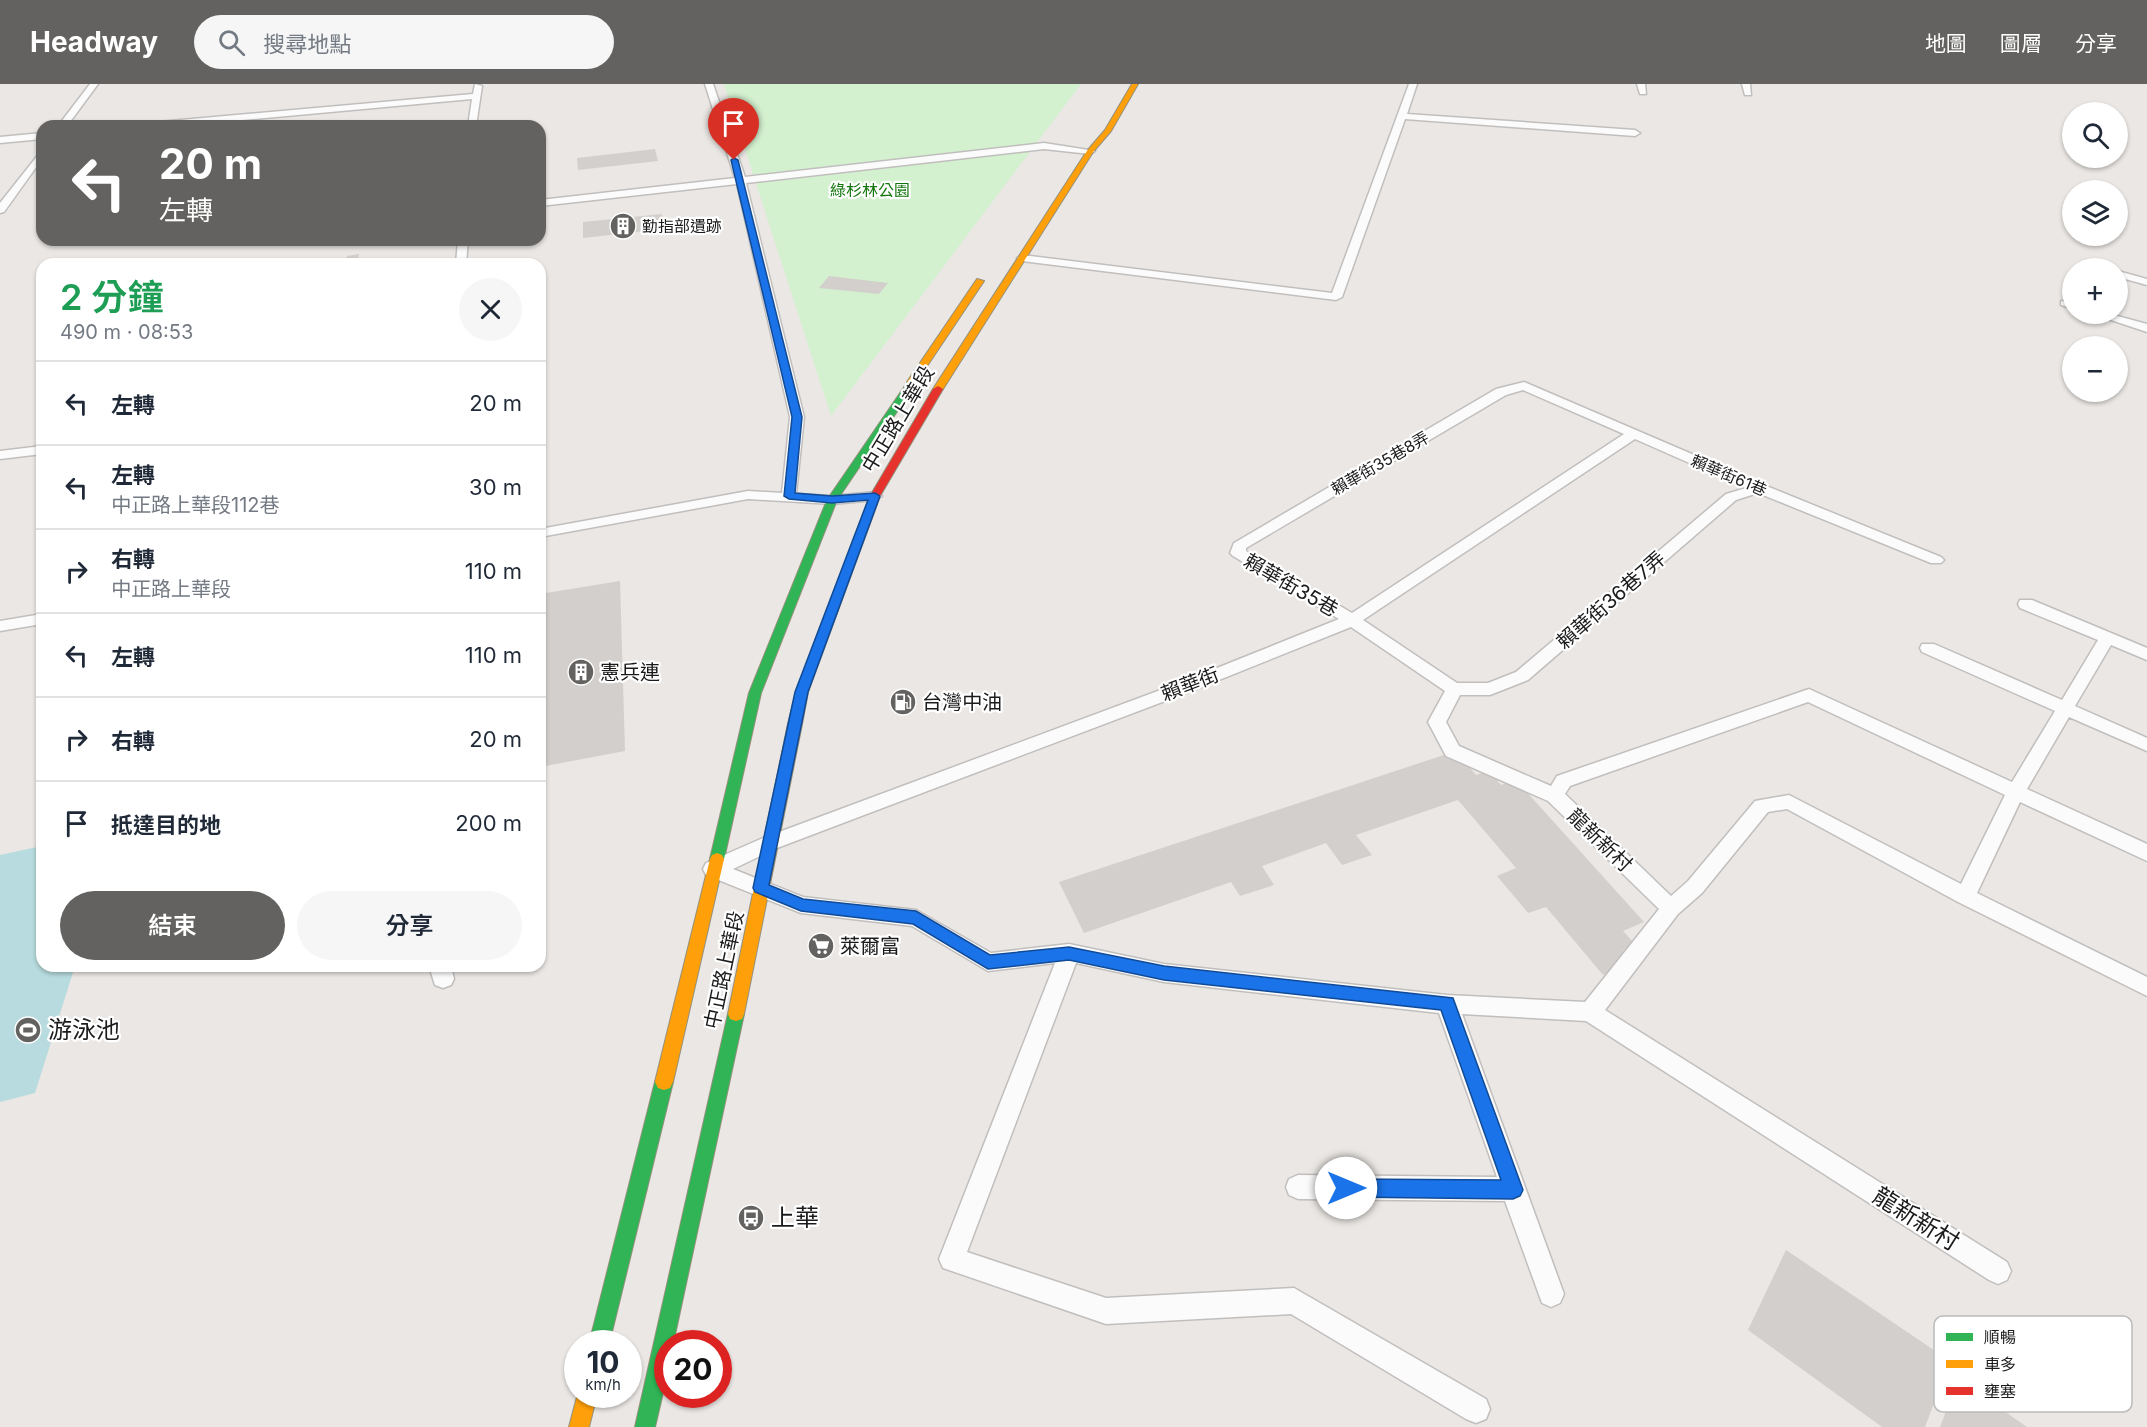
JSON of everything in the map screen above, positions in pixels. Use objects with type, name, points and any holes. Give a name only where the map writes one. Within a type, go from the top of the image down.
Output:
[{"type":"main road","name":"中正路上華段","points":[[645,1427],[754,931],[760,888],[802,692],[875,496],[950,369],[1090,151],[1108,131],[1135,84]]},
{"type":"main road","points":[[1067,153],[1081,133]]},
{"type":"main road","name":"中正路上華段","points":[[602,1330],[701,932],[713,869],[755,693],[832,500],[986,272]]},
{"type":"main road","points":[[579,1427],[584,1408]]},
{"type":"lane","points":[[67,120],[94,84]]},
{"type":"lane","points":[[473,120],[478,84]]},
{"type":"lane","points":[[709,84],[741,180],[797,417],[789,496]]},
{"type":"lane","points":[[1022,258],[1336,297],[1413,84]]},
{"type":"lane","points":[[213,120],[475,96]]},
{"type":"lane","points":[[1401,116],[1635,133]]},
{"type":"lane","points":[[0,140],[36,137]]},
{"type":"lane","points":[[546,202],[1044,146],[1067,153],[1090,151]]},
{"type":"lane","points":[[0,210],[36,161]]},
{"type":"lane","points":[[2128,277],[2147,282]]},
{"type":"lane","points":[[2128,322],[2147,328]]},
{"type":"lane","name":"賴華街61巷","points":[[1524,386],[1759,488],[1936,560]]},
{"type":"lane","name":"賴華街35巷8弄","points":[[1239,546],[1501,392],[1524,386]]},
{"type":"lane","name":"賴華街","points":[[713,869],[770,843],[1188,686],[1352,620],[1634,434]]},
{"type":"lane","points":[[0,456],[36,451]]},
{"type":"lane","name":"賴華街36巷7弄","points":[[1454,689],[1490,689],[1522,676],[1731,497],[1759,488]]},
{"type":"lane","points":[[546,532],[748,495],[832,500],[875,496]]},
{"type":"lane","name":"賴華街35巷","points":[[1239,546],[1238,553],[1352,620]]},
{"type":"lane","points":[[2026,604],[2147,654]]},
{"type":"lane","points":[[0,626],[36,620]]},
{"type":"lane","points":[[1352,620],[1454,689],[1437,722],[1452,751],[1555,796]]},
{"type":"lane","points":[[1965,896],[2015,793],[2108,637]]},
{"type":"lane","points":[[1928,648],[2147,745]]},
{"type":"lane","name":"龍新新村","points":[[1671,908],[1555,796],[1563,781],[1809,695],[2147,853]]},
{"type":"lane","points":[[713,869],[801,905],[916,918],[988,962],[1069,953],[1164,973],[1447,1004],[1590,1012],[1671,908],[1695,887],[1762,806],[1788,802],[1965,896],[2147,987]]},
{"type":"lane","points":[[1069,953],[952,1259],[1106,1311],[1294,1301],[1476,1409]]},
{"type":"lane","points":[[1447,1004],[1551,1294]]},
{"type":"lane","name":"龍新新村","points":[[1590,1012],[1998,1271]]},
{"type":"lane","points":[[1298,1187],[1513,1190]]},
{"type":"green space","name":"綠杉林公園","points":[[724,84],[1081,84],[831,416]]},
{"type":"water","name":"游泳池","points":[[36,847],[36,972],[73,972],[35,1093],[0,1102],[0,855]]},
{"type":"building","points":[[655,149],[658,161],[578,170],[577,158]]},
{"type":"building","name":"勤指部遺跡","points":[[662,214],[664,229],[583,238],[583,222]]},
{"type":"building","points":[[359,254],[358,258],[347,258],[347,256]]},
{"type":"building","points":[[829,276],[888,283],[879,294],[819,288]]},
{"type":"building","name":"憲兵連","points":[[620,581],[625,751],[546,766],[546,593]]},
{"type":"building","points":[[1456,751],[1476,775],[1489,771],[1501,785],[1516,780],[1644,922],[1623,931],[1636,945],[1623,950],[1634,962],[1603,975],[1546,907],[1528,913],[1497,876],[1516,868],[1458,800],[1356,835],[1372,855],[1342,865],[1326,843],[1262,866],[1274,885],[1240,896],[1231,882],[1084,933],[1059,882]]},
{"type":"building","points":[[1786,1250],[1934,1350],[1934,1403],[1925,1427],[1882,1427],[1748,1330]]},
{"type":"building","points":[[1946,1412],[2005,1412],[2027,1427],[1940,1427]]},
{"type":"traffic: fast","points":[[717,859],[755,693],[832,500],[912,382]]},
{"type":"traffic: fast","points":[[645,1427],[736,1014]]},
{"type":"traffic: fast","points":[[602,1330],[664,1082]]},
{"type":"traffic: slow","points":[[938,389],[1090,151],[1108,131],[1135,84]]},
{"type":"traffic: slow","points":[[912,382],[980,281]]},
{"type":"traffic: slow","points":[[736,1014],[795,724]]},
{"type":"traffic: slow","points":[[664,1082],[717,859]]},
{"type":"traffic: slow","points":[[579,1427],[584,1408]]},
{"type":"traffic: jam","points":[[795,724],[802,692],[875,496],[938,389]]},
{"type":"place","name":"勤指部遺跡","points":[[623,226]]},
{"type":"place","name":"憲兵連","points":[[581,672]]},
{"type":"place","name":"台灣中油","points":[[903,702]]},
{"type":"place","name":"萊爾富","points":[[821,946]]},
{"type":"place","name":"游泳池","points":[[28,1030]]},
{"type":"place","name":"上華","points":[[751,1218]]},
{"type":"route","points":[[734,160],[741,180],[797,417],[789,496],[832,500],[875,496],[852,551],[802,692],[760,888],[801,905],[916,918],[988,962],[1069,953],[1164,973],[1447,1004],[1513,1190],[1346,1188]]}]
